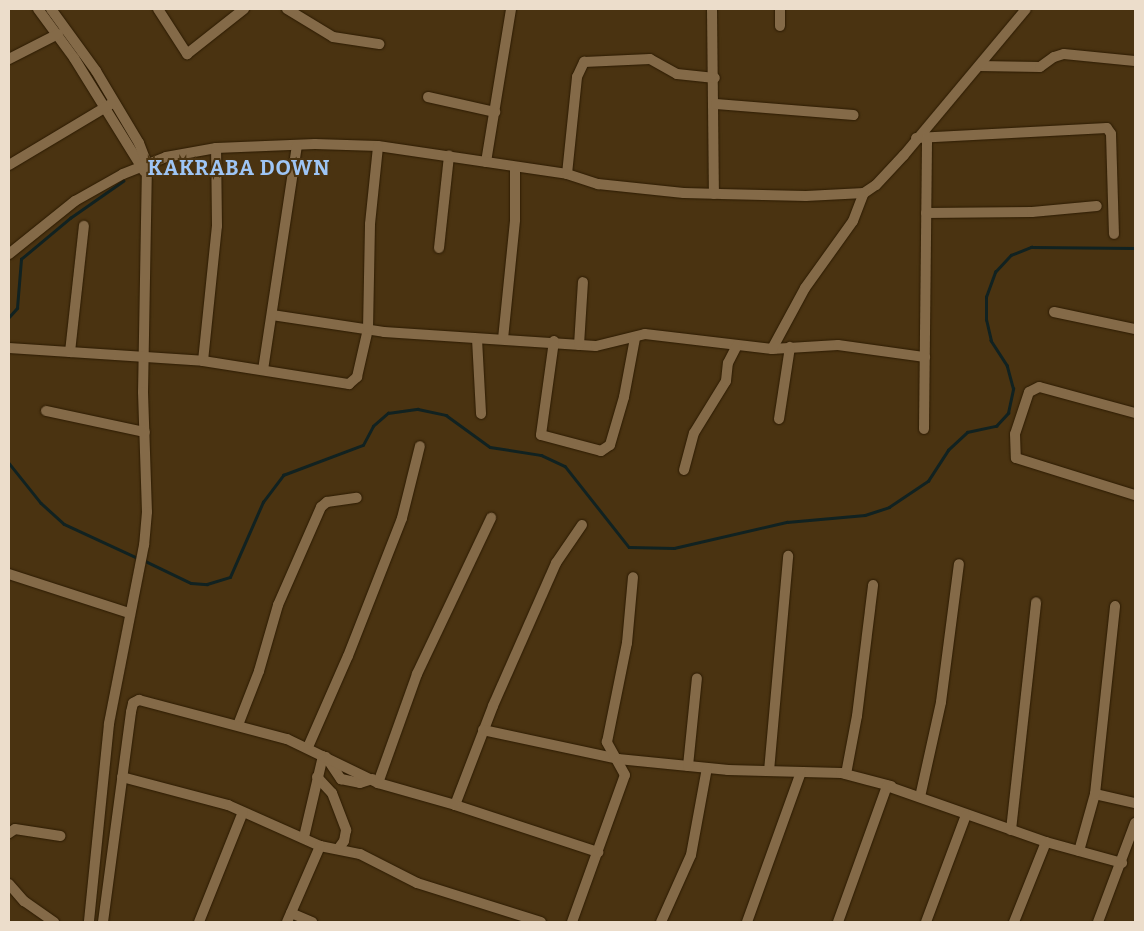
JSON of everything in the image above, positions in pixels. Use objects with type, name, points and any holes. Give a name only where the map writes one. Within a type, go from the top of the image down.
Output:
[{"type":"street","points":[[38,9],[58,34],[145,168]]},
{"type":"street","points":[[51,9],[114,102],[139,143],[145,168],[144,359],[147,512],[144,545],[129,613],[110,724],[90,922]]},
{"type":"street","points":[[158,9],[187,54],[244,9]]},
{"type":"street","points":[[287,9],[333,37],[379,44]]},
{"type":"street","points":[[486,162],[511,9]]},
{"type":"street","points":[[712,9],[716,104],[714,194]]},
{"type":"street","points":[[780,9],[780,26]]},
{"type":"street","points":[[9,254],[75,202],[145,168],[216,148],[378,146],[567,174],[598,184],[714,194],[864,193],[876,185],[1026,9]]},
{"type":"street","points":[[9,59],[58,34]]},
{"type":"street","points":[[978,66],[1040,67],[1054,57],[1064,54],[1135,61]]},
{"type":"street","points":[[567,174],[577,77],[584,62],[650,59],[677,74],[715,78]]},
{"type":"street","points":[[428,97],[495,112]]},
{"type":"street","points":[[9,165],[114,102]]},
{"type":"street","points":[[716,104],[854,115]]},
{"type":"street","points":[[916,138],[1107,128],[1111,134],[1114,234]]},
{"type":"street","points":[[924,429],[927,138]]},
{"type":"street","points":[[263,370],[296,146]]},
{"type":"street","points":[[9,348],[203,362],[263,370],[338,384],[349,384],[356,377],[368,329],[370,224],[378,146]]},
{"type":"street","points":[[203,362],[217,226],[216,148]]},
{"type":"street","points":[[439,248],[449,156]]},
{"type":"street","points":[[503,339],[515,220],[515,167]]},
{"type":"street","points":[[772,349],[805,288],[853,221],[864,193]]},
{"type":"street","points":[[926,213],[1032,212],[1097,206]]},
{"type":"street","points":[[70,352],[84,226]]},
{"type":"street","points":[[579,345],[583,282]]},
{"type":"street","points":[[1054,312],[1135,329]]},
{"type":"street","points":[[272,315],[368,329],[477,339],[611,345],[645,334],[772,349],[838,345],[925,357]]},
{"type":"street","points":[[554,341],[541,435],[601,450],[610,445],[624,397],[635,338]]},
{"type":"street","points":[[477,339],[481,414]]},
{"type":"street","points":[[684,470],[694,433],[726,381],[728,363],[737,344]]},
{"type":"street","points":[[779,419],[790,347]]},
{"type":"street","points":[[1135,414],[1039,387],[1030,392],[1015,434],[1016,458],[1135,496]]},
{"type":"street","points":[[46,411],[145,432]]},
{"type":"street","points":[[308,747],[348,656],[402,518],[420,446]]},
{"type":"street","points":[[238,724],[259,671],[278,604],[321,507],[327,502],[357,498]]},
{"type":"street","points":[[375,781],[417,674],[491,518]]},
{"type":"street","points":[[455,805],[484,730],[556,563],[582,525]]},
{"type":"street","points":[[769,771],[788,556]]},
{"type":"street","points":[[920,797],[941,702],[958,564]]},
{"type":"street","points":[[9,574],[129,613]]},
{"type":"street","points":[[572,922],[626,775],[608,742],[608,736],[626,651],[632,577]]},
{"type":"street","points":[[846,774],[857,716],[873,585]]},
{"type":"street","points":[[1011,830],[1036,602]]},
{"type":"street","points":[[1079,852],[1095,794],[1116,606]]},
{"type":"street","points":[[688,766],[697,678]]},
{"type":"street","points":[[103,922],[131,712],[134,703],[139,700],[238,724],[308,747],[375,781],[598,852]]},
{"type":"street","points":[[484,730],[618,759],[707,768],[846,774],[890,786],[966,815],[1046,842],[1122,863]]},
{"type":"street","points":[[304,837],[318,777],[325,756]]},
{"type":"street","points":[[661,922],[691,855],[707,768]]},
{"type":"street","points":[[747,922],[801,772]]},
{"type":"street","points":[[122,777],[243,812],[304,837],[320,846],[339,848],[360,854],[417,883],[541,922]]},
{"type":"street","points":[[318,777],[332,793],[346,830],[344,841],[339,848]]},
{"type":"street","points":[[838,922],[886,789],[890,786]]},
{"type":"street","points":[[1095,794],[1135,803]]},
{"type":"street","points":[[199,922],[243,812]]},
{"type":"street","points":[[926,922],[966,815]]},
{"type":"street","points":[[1098,922],[1122,863],[1135,823]]},
{"type":"street","points":[[9,833],[15,829],[60,836]]},
{"type":"street","points":[[1014,922],[1046,842]]},
{"type":"street","points":[[312,922],[289,918],[320,846]]},
{"type":"street","points":[[9,884],[24,900],[54,922]]},
{"type":"waterway","points":[[9,317],[17,308],[21,259],[70,218],[123,181]]},
{"type":"waterway","points":[[143,560],[191,583],[207,584],[230,577],[263,502],[283,475],[363,445],[373,426],[388,413],[418,409],[446,415],[490,447],[541,455],[565,466],[629,547],[674,548],[787,522],[865,515],[889,507],[928,481],[948,450],[967,432],[996,426],[1008,413],[1013,389],[1007,366],[991,341],[986,320],[986,297],[995,272],[1011,255],[1031,247],[1135,248]]},
{"type":"waterway","points":[[9,463],[41,503],[64,524],[138,558]]},
{"type":"district","name":"KAKRABA DOWN","points":[[239,168]]}]
